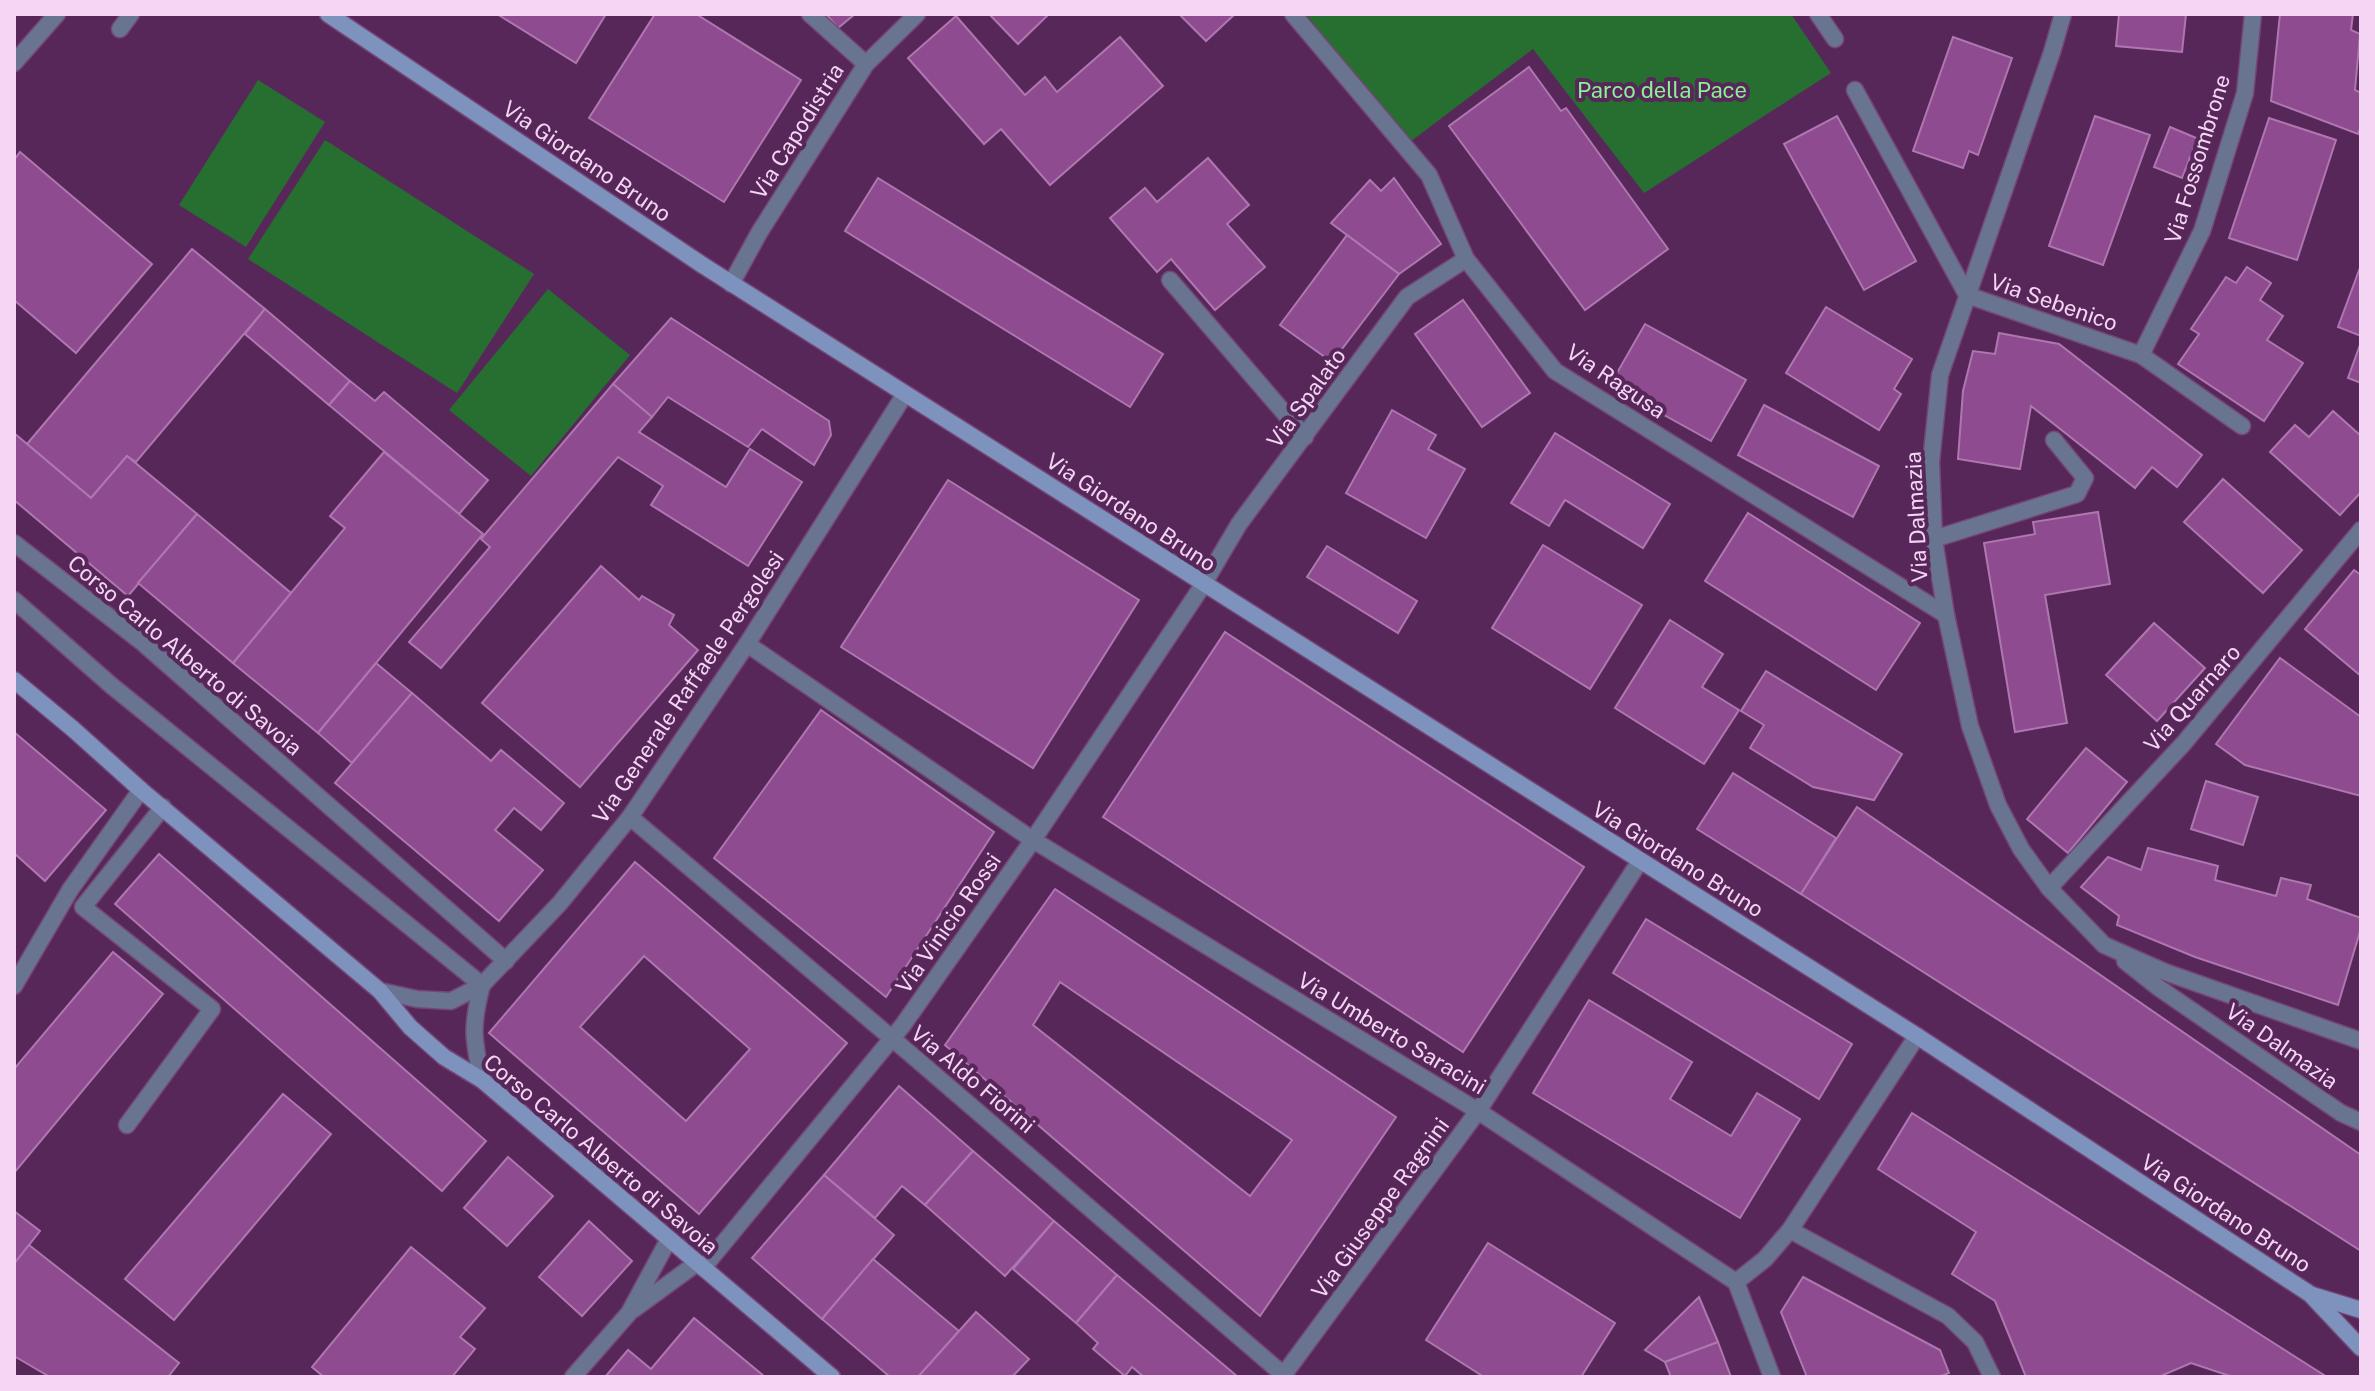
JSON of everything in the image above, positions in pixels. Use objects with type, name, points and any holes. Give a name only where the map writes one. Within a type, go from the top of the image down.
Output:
[{"type":"main road","name":"Via Giordano Bruno","points":[[328,14],[731,284],[1917,1036],[2310,1294],[2361,1348]]},
{"type":"main road","name":"Corso Carlo Alberto di Savoia","points":[[14,680],[380,991],[410,1027],[432,1047],[482,1080],[832,1377]]},
{"type":"main road","name":"Via Giordano Bruno","points":[[2310,1294],[2361,1310]]},
{"type":"street","points":[[14,63],[57,14]]},
{"type":"street","points":[[120,29],[131,14]]},
{"type":"street","points":[[810,14],[866,64]]},
{"type":"street","name":"Via Capodistria","points":[[731,284],[759,233],[866,64],[917,14]]},
{"type":"street","name":"Via Ragusa","points":[[1293,14],[1429,175],[1466,259],[1555,371],[1946,615]]},
{"type":"street","points":[[1818,14],[1835,39]]},
{"type":"street","name":"Via Dalmazia","points":[[2063,14],[1940,375],[1931,462],[1934,539],[1946,615],[1970,726],[1998,805],[2021,849],[2049,888],[2104,945],[2159,988],[2341,1113],[2361,1122]]},
{"type":"street","name":"Via Fossombrone","points":[[2141,355],[2202,231],[2245,93],[2253,14]]},
{"type":"street","name":"Via Sebenico","points":[[1855,90],[1967,295],[2141,355],[2242,426]]},
{"type":"street","name":"Via Spalato","points":[[1203,585],[1239,524],[1407,297],[1466,259]]},
{"type":"street","points":[[1170,280],[1305,437]]},
{"type":"street","name":"Via Generale Raffaele Pergolesi","points":[[380,991],[417,999],[451,1001],[482,985],[560,903],[630,817],[747,644],[905,394]]},
{"type":"street","points":[[1934,539],[2077,494],[2085,478],[2054,440]]},
{"type":"street","name":"Via Quarnaro","points":[[2049,888],[2184,743],[2361,530]]},
{"type":"street","name":"Corso Carlo Alberto di Savoia","points":[[14,543],[143,643],[506,961]]},
{"type":"street","name":"Via Vinicio Rossi","points":[[629,1313],[700,1266],[892,1040],[1033,840],[1203,585]]},
{"type":"street","points":[[14,600],[112,686],[482,985],[473,1038],[482,1080]]},
{"type":"street","name":"Via Umberto Saracini","points":[[747,644],[1033,840],[1478,1111],[1736,1282]]},
{"type":"street","points":[[14,986],[70,890],[141,790]]},
{"type":"street","points":[[127,1125],[212,1009],[83,907],[163,807]]},
{"type":"street","name":"Via Aldo Fiorini","points":[[630,817],[1284,1376]]},
{"type":"street","name":"Via Giuseppe Ragnini","points":[[1284,1376],[1478,1111],[1640,861]]},
{"type":"street","name":"Via Dalmazia","points":[[2104,945],[2165,972],[2361,1041]]},
{"type":"street","points":[[1772,1377],[1736,1282],[1765,1259],[1790,1230],[1917,1036]]},
{"type":"street","points":[[1790,1230],[1948,1316],[1975,1342],[1992,1377]]},
{"type":"street","name":"Via Vinicio Rossi","points":[[573,1377],[629,1313],[669,1239]]},
{"type":"green space","name":"Parco della Pace","points":[[1308,14],[1791,14],[1831,73],[1644,193],[1533,49],[1406,145]]},
{"type":"green space","points":[[258,80],[325,122],[246,247],[179,205]]},
{"type":"green space","points":[[325,140],[534,274],[457,393],[248,259]]},
{"type":"green space","points":[[548,289],[630,355],[531,476],[449,410]]},
{"type":"building","points":[[497,14],[606,14],[576,63]]},
{"type":"building","points":[[655,14],[696,14],[801,80],[724,202],[589,118]]},
{"type":"building","points":[[826,14],[855,14],[838,28]]},
{"type":"building","points":[[989,14],[1049,14],[1018,44]]},
{"type":"building","points":[[1179,14],[1235,14],[1206,41]]},
{"type":"building","points":[[2119,14],[2186,14],[2182,52],[2116,46]]},
{"type":"building","points":[[2280,14],[2353,14],[2351,30],[2360,34],[2355,90],[2361,93],[2361,126],[2358,134],[2271,101]]},
{"type":"building","points":[[956,16],[1025,95],[1045,77],[1057,92],[1120,37],[1163,86],[1050,185],[1001,129],[984,144],[908,58]]},
{"type":"building","points":[[1953,37],[2012,58],[1978,155],[1969,151],[1963,168],[1913,151]]},
{"type":"building","points":[[1529,67],[1561,111],[1566,108],[1668,249],[1585,310],[1449,126]]},
{"type":"building","points":[[1837,116],[1916,261],[1864,290],[1784,144]]},
{"type":"building","points":[[2095,116],[2150,135],[2103,265],[2049,246]]},
{"type":"building","points":[[2269,118],[2336,140],[2297,260],[2229,238]]},
{"type":"building","points":[[2170,127],[2206,142],[2199,158],[2191,155],[2182,178],[2154,167]]},
{"type":"building","points":[[20,152],[152,264],[76,353],[14,300],[14,160]]},
{"type":"building","points":[[1208,158],[1249,205],[1227,224],[1265,267],[1215,310],[1171,259],[1157,272],[1110,218],[1145,188],[1157,202]]},
{"type":"building","points":[[878,178],[1163,354],[1130,407],[845,231]]},
{"type":"building","points":[[1394,178],[1441,244],[1399,274],[1331,223],[1370,180],[1381,191]]},
{"type":"building","points":[[1347,235],[1399,274],[1332,362],[1280,325]]},
{"type":"building","points":[[192,249],[265,309],[136,462],[127,456],[91,498],[27,444]]},
{"type":"building","points":[[2361,265],[2361,336],[2338,327]]},
{"type":"building","points":[[2247,267],[2271,283],[2260,300],[2283,316],[2267,340],[2303,363],[2264,421],[2178,364],[2199,334],[2191,329],[2226,277],[2236,283]]},
{"type":"building","points":[[1463,300],[1530,393],[1482,427],[1415,334]]},
{"type":"building","points":[[1826,307],[1912,359],[1894,389],[1901,394],[1879,430],[1786,373]]},
{"type":"building","points":[[265,309],[350,381],[329,405],[245,334]]},
{"type":"building","points":[[671,318],[829,421],[831,435],[814,465],[762,429],[748,447],[668,397],[652,417],[613,384]]},
{"type":"building","points":[[1645,324],[1746,380],[1711,441],[1610,385]]},
{"type":"building","points":[[1999,333],[2059,344],[2202,455],[2177,487],[2152,467],[2135,488],[2031,406],[2020,469],[1958,459],[1963,391],[1973,351],[1995,354]]},
{"type":"building","points":[[2361,342],[2361,383],[2348,378]]},
{"type":"building","points":[[350,381],[375,401],[384,392],[488,480],[459,514],[329,405]]},
{"type":"building","points":[[613,384],[652,417],[639,432],[726,487],[750,449],[802,482],[748,566],[651,505],[663,486],[618,457],[441,668],[409,642],[490,547],[481,539]]},
{"type":"building","points":[[1764,405],[1879,466],[1853,517],[1738,455]]},
{"type":"building","points":[[1392,410],[1436,435],[1428,449],[1465,469],[1426,538],[1346,493]]},
{"type":"building","points":[[2333,411],[2361,436],[2361,492],[2340,515],[2270,452],[2295,425],[2309,437]]},
{"type":"building","points":[[14,433],[91,498],[127,456],[197,514],[128,596],[14,500]]},
{"type":"building","points":[[1555,433],[1670,504],[1643,548],[1565,500],[1549,526],[1511,503]]},
{"type":"building","points":[[384,452],[483,534],[318,733],[233,663],[345,528],[330,516]]},
{"type":"building","points":[[2223,479],[2302,550],[2263,593],[2184,522]]},
{"type":"building","points":[[948,480],[1139,600],[1033,768],[841,647]]},
{"type":"building","points":[[2098,512],[2110,584],[2045,595],[2067,723],[2015,732],[1984,543],[2035,534],[2033,522]]},
{"type":"building","points":[[1748,513],[1920,623],[1876,690],[1705,581]]},
{"type":"building","points":[[197,514],[291,593],[233,663],[138,583]]},
{"type":"building","points":[[1543,545],[1642,605],[1590,689],[1492,628]]},
{"type":"building","points":[[1327,546],[1417,601],[1398,633],[1307,577]]},
{"type":"building","points":[[601,566],[639,600],[642,596],[674,615],[669,625],[698,650],[580,787],[482,703]]},
{"type":"building","points":[[2354,570],[2361,575],[2361,676],[2305,629]]},
{"type":"building","points":[[1670,620],[1723,654],[1702,687],[1739,710],[1704,764],[1615,708]]},
{"type":"building","points":[[2154,623],[2205,668],[2157,721],[2106,675]]},
{"type":"building","points":[[1225,632],[1584,867],[1463,1052],[1103,817]]},
{"type":"building","points":[[2280,658],[2361,717],[2361,796],[2245,765],[2216,744]]},
{"type":"building","points":[[376,663],[412,693],[352,763],[318,733]]},
{"type":"building","points":[[1766,671],[1902,754],[1874,800],[1813,787],[1750,748],[1764,725],[1741,711]]},
{"type":"building","points":[[412,693],[491,761],[501,750],[564,803],[541,830],[514,808],[495,830],[543,870],[499,921],[335,783]]},
{"type":"building","points":[[821,710],[994,832],[886,997],[714,858]]},
{"type":"building","points":[[14,732],[106,810],[45,881],[14,853]]},
{"type":"building","points":[[2086,748],[2127,782],[2068,853],[2027,819]]},
{"type":"building","points":[[1733,773],[1836,838],[1801,894],[1697,829]]},
{"type":"building","points":[[2206,781],[2258,797],[2243,845],[2191,829]]},
{"type":"building","points":[[1857,807],[2361,1155],[2361,1251],[1801,894]]},
{"type":"building","points":[[2148,848],[2218,866],[2215,880],[2276,896],[2281,878],[2311,885],[2307,899],[2361,918],[2361,928],[2338,1005],[2195,957],[2117,925],[2119,916],[2081,887],[2108,857],[2141,870]]},
{"type":"building","points":[[159,854],[486,1141],[442,1191],[115,904]]},
{"type":"building","points":[[635,862],[847,1043],[699,1214],[489,1033]],"holes":[[[644,956],[750,1049],[686,1121],[580,1027]]]},
{"type":"building","points":[[1055,889],[1396,1117],[1260,1316],[945,1045]],"holes":[[[1060,982],[1292,1140],[1250,1196],[1033,1025]]]},
{"type":"building","points":[[1646,919],[1852,1044],[1819,1099],[1613,973]]},
{"type":"building","points":[[113,952],[163,994],[14,1173],[14,1069]]},
{"type":"building","points":[[1589,1000],[1692,1062],[1670,1099],[1731,1136],[1757,1093],[1800,1119],[1740,1218],[1533,1093]]},
{"type":"building","points":[[899,1086],[973,1151],[925,1205],[902,1186],[875,1218],[824,1175]]},
{"type":"building","points":[[283,1094],[331,1134],[174,1320],[125,1279]]},
{"type":"building","points":[[1912,1113],[2327,1377],[2233,1377],[2191,1363],[2162,1377],[2026,1377],[1995,1301],[1952,1274],[1976,1232],[1878,1169]]},
{"type":"building","points":[[973,1151],[1054,1221],[1005,1276],[925,1205]]},
{"type":"building","points":[[508,1157],[553,1196],[507,1246],[464,1208]]},
{"type":"building","points":[[824,1175],[894,1235],[822,1319],[752,1258]]},
{"type":"building","points":[[14,1211],[40,1231],[14,1264]]},
{"type":"building","points":[[589,1221],[632,1261],[582,1316],[539,1277]]},
{"type":"building","points":[[1054,1221],[1117,1275],[1076,1323],[1013,1269]]},
{"type":"building","points":[[1488,1243],[1615,1323],[1581,1377],[1484,1377],[1426,1340]]},
{"type":"building","points":[[29,1245],[179,1363],[168,1377],[50,1377],[14,1356],[14,1264]]},
{"type":"building","points":[[411,1247],[485,1308],[460,1337],[475,1349],[452,1377],[324,1377],[312,1367]]},
{"type":"building","points":[[873,1259],[959,1331],[918,1377],[890,1377],[822,1319]]},
{"type":"building","points":[[1117,1275],[1238,1377],[1144,1377],[1132,1367],[1125,1376],[1093,1349],[1098,1343],[1076,1323]]},
{"type":"building","points":[[1803,1277],[1940,1350],[1949,1373],[1939,1377],[1807,1377],[1781,1312]]},
{"type":"building","points":[[1699,1297],[1718,1342],[1665,1362],[1645,1350]]},
{"type":"building","points":[[976,1312],[1029,1359],[1012,1377],[918,1377]]},
{"type":"building","points":[[694,1318],[765,1377],[605,1377],[628,1350],[651,1369]]},
{"type":"building","points":[[1718,1342],[1731,1377],[1671,1377],[1665,1362]]}]
